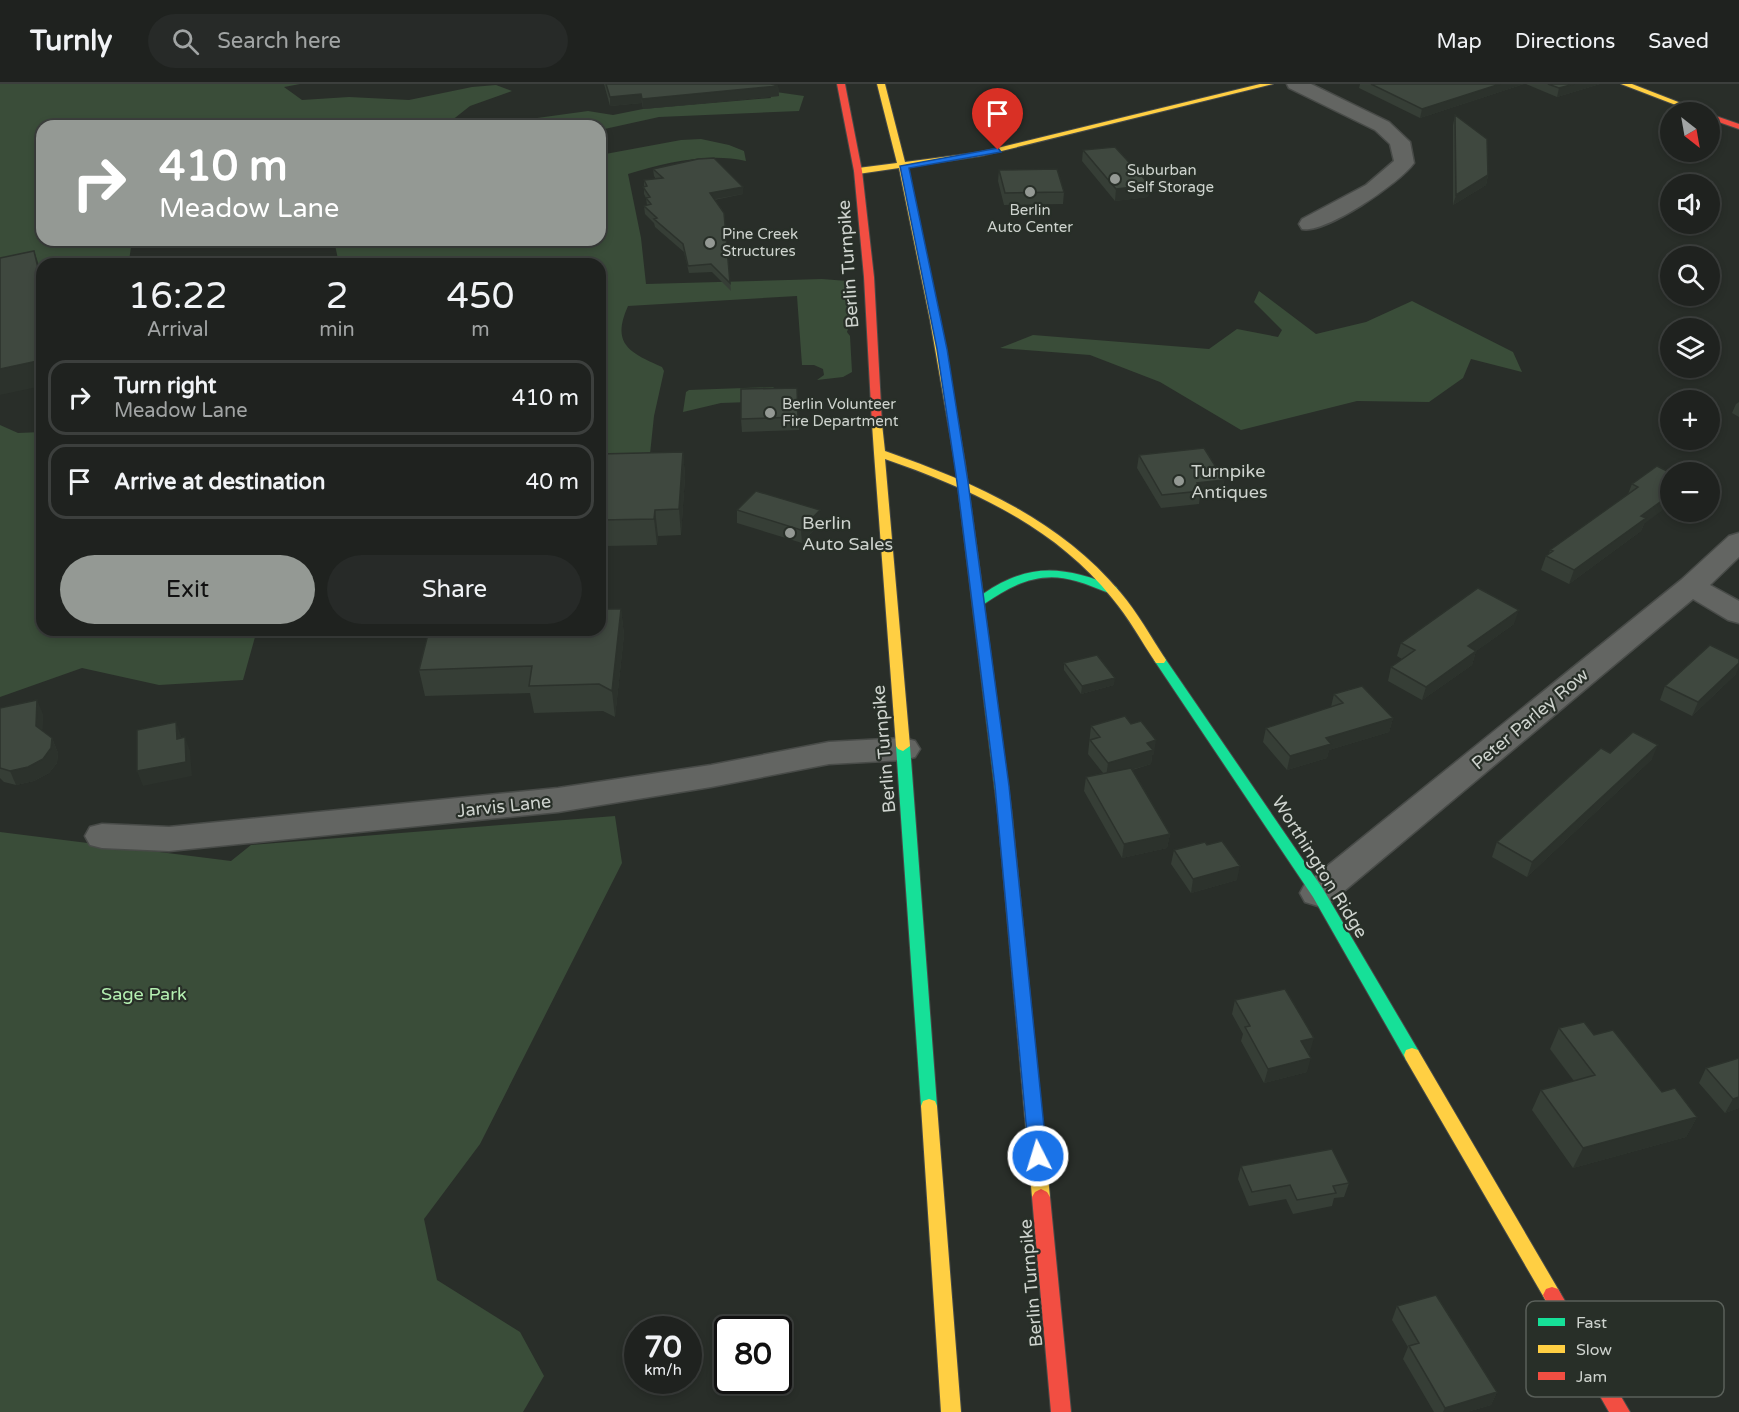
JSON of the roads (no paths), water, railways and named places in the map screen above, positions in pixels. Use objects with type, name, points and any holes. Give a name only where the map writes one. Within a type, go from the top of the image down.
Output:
[{"type":"main road","name":"Berlin Turnpike","points":[[841,84],[858,171],[869,277],[879,453],[951,1412]]},
{"type":"main road","name":"Berlin Turnpike","points":[[882,84],[904,166],[942,349],[963,482],[1015,912],[1061,1412]]},
{"type":"main road","points":[[858,171],[904,166],[1014,147],[1269,84]]},
{"type":"main road","points":[[1624,84],[1673,102]]},
{"type":"main road","points":[[1720,120],[1739,127]]},
{"type":"main road","name":"Worthington Ridge","points":[[879,453],[963,482],[1035,519],[1084,558],[1112,590],[1318,893],[1555,1301]]},
{"type":"main road","points":[[978,602],[1014,577],[1037,572],[1060,571],[1084,577],[1112,590]]},
{"type":"main road","name":"Worthington Ridge","points":[[1611,1397],[1620,1412]]},
{"type":"street","points":[[1296,84],[1382,126],[1400,142],[1404,163],[1373,189],[1310,224]]},
{"type":"street","name":"Peter Parley Row","points":[[1318,893],[1691,586],[1739,542]]},
{"type":"street","points":[[1691,586],[1739,614]]},
{"type":"street","name":"Jarvis Lane","points":[[102,836],[169,839],[558,800],[711,776],[829,753],[903,749]]},
{"type":"place","name":"Suburban Self Storage","points":[[1115,179]]},
{"type":"place","name":"Berlin Auto Center","points":[[1030,192]]},
{"type":"place","name":"Pine Creek Structures","points":[[710,243]]},
{"type":"place","name":"Berlin Volunteer Fire Department","points":[[770,413]]},
{"type":"place","name":"Turnpike Antiques","points":[[1179,481]]},
{"type":"place","name":"Berlin Auto Sales","points":[[790,533]]},
{"type":"park label","name":"Sage Park","points":[[144,994]]}]
